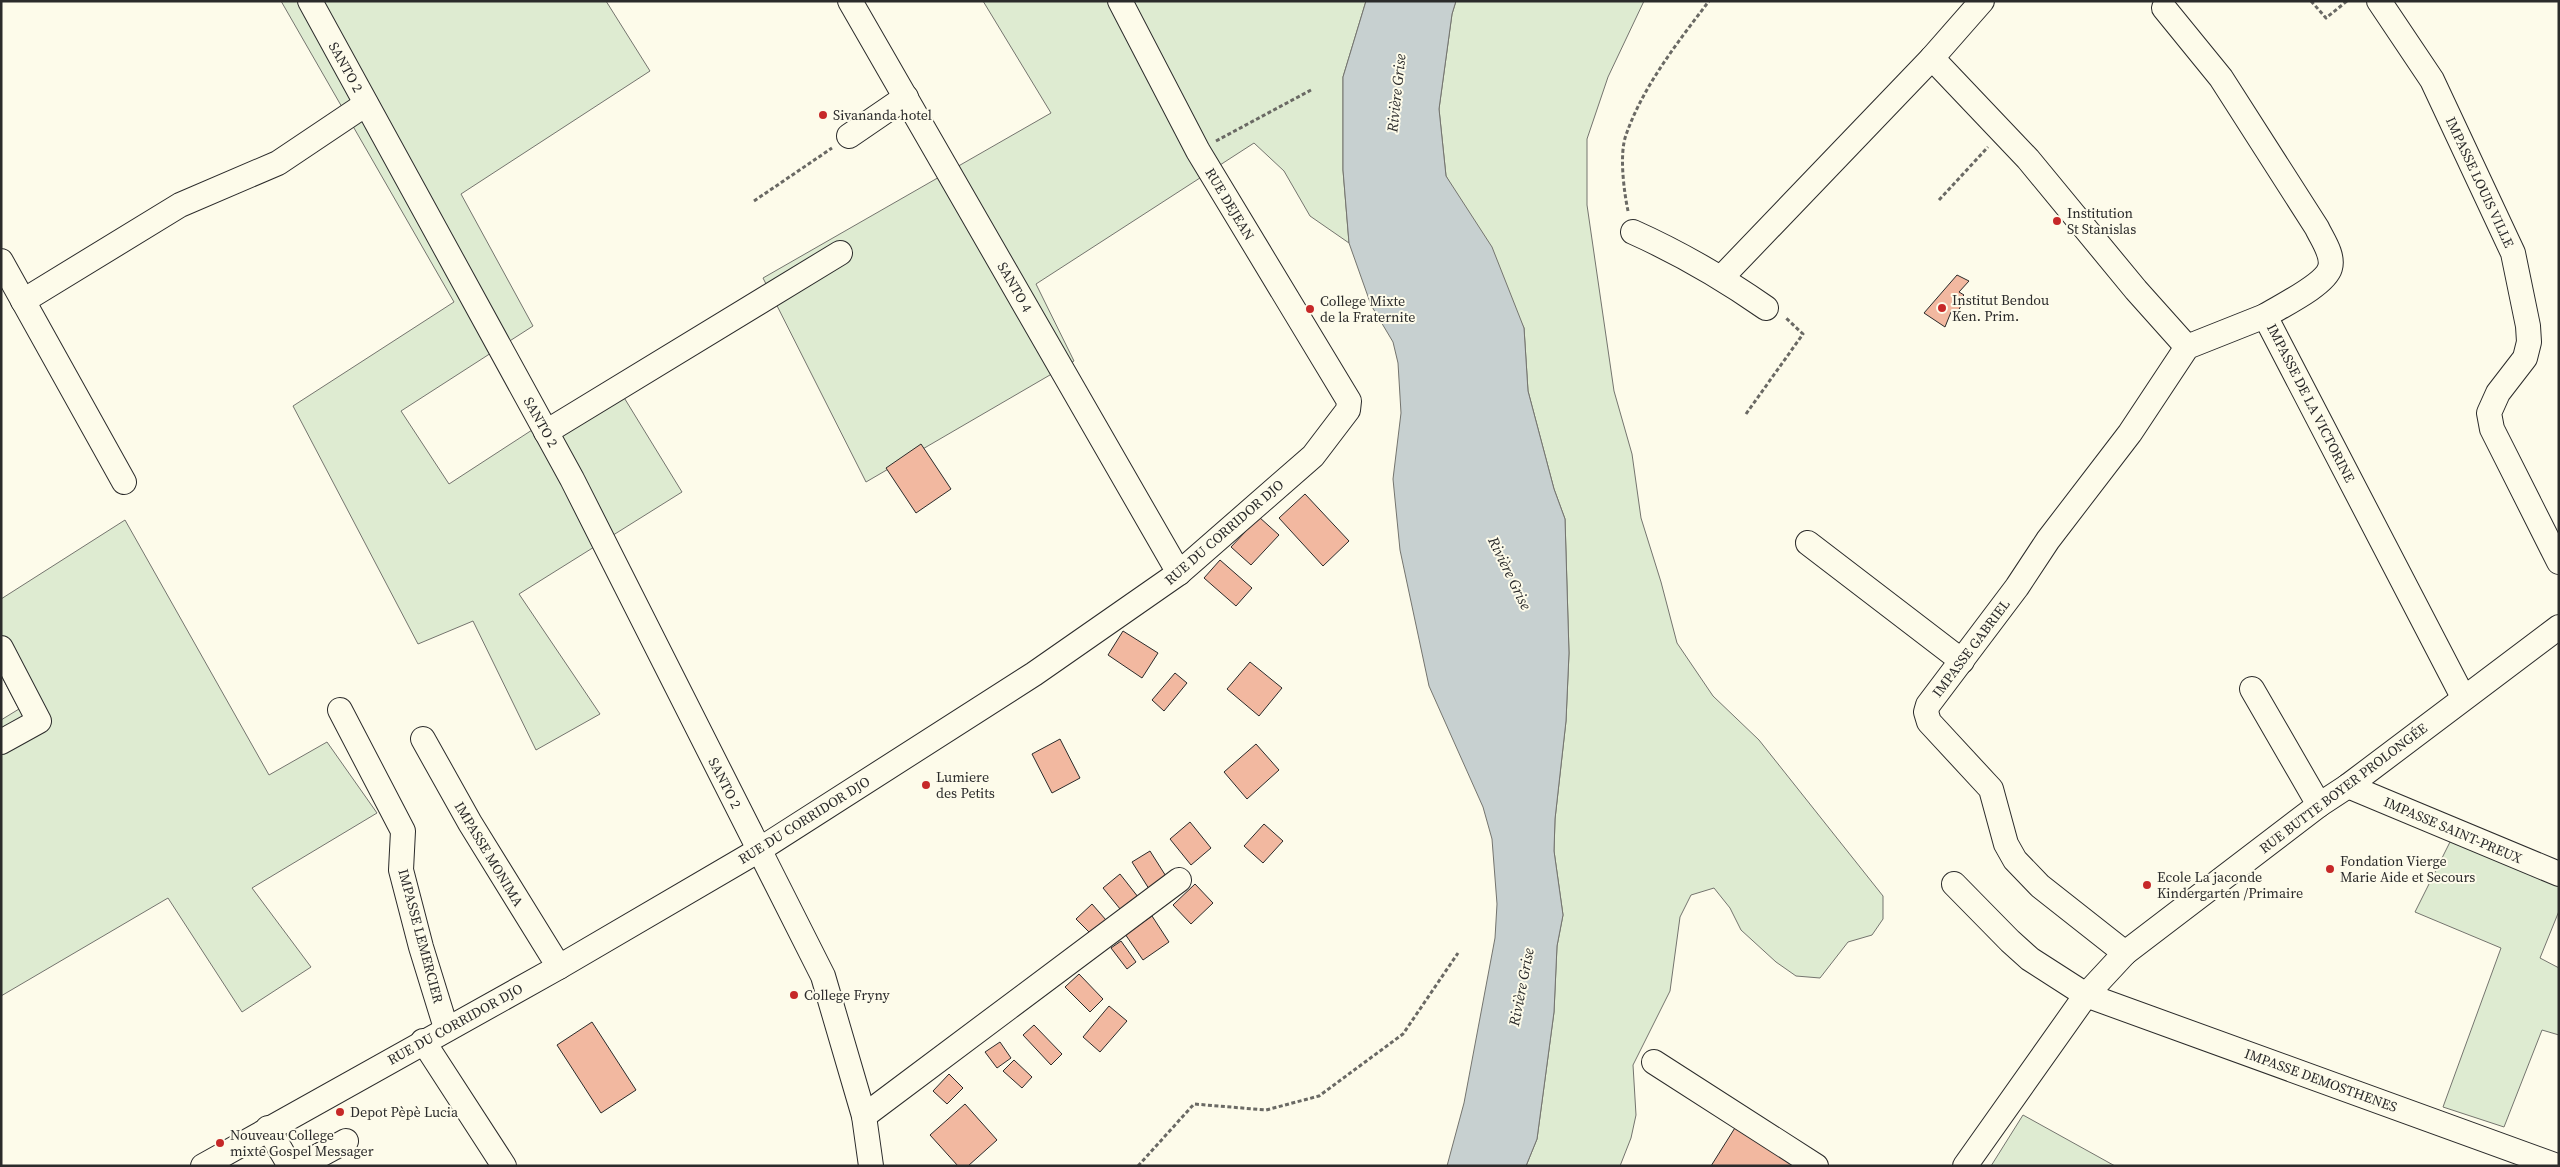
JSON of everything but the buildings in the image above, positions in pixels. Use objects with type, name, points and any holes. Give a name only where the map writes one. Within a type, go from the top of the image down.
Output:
[{"type":"street","name":"SANTO 2","points":[[310,1],[572,479],[823,976],[864,1116],[871,1166]]},
{"type":"street","name":"SANTO 4","points":[[850,1],[1179,573]]},
{"type":"street","name":"RUE DEJEAN","points":[[1120,1],[1198,151],[1349,401]]},
{"type":"street","points":[[1722,277],[1932,58],[1982,1]]},
{"type":"street","name":"IMPASSE LOUIS VILLE","points":[[2379,1],[2432,80],[2513,253],[2528,326],[2529,342],[2525,358],[2498,393],[2489,413],[2492,429],[2559,562]]},
{"type":"street","points":[[2164,8],[2222,78],[2317,228],[2329,253],[2330,267],[2322,280],[2266,316]]},
{"type":"street","points":[[1932,58],[2028,159],[2136,290],[2187,347]]},
{"type":"street","points":[[849,136],[906,97]]},
{"type":"street","points":[[23,301],[180,205],[278,162],[366,104]]},
{"type":"street","points":[[1633,232],[1670,249],[1722,277],[1766,308]]},
{"type":"street","points":[[546,432],[840,253]]},
{"type":"street","points":[[1,260],[124,482]]},
{"type":"street","name":"IMPASSE DE LA VICTORINE","points":[[2187,347],[2266,316],[2463,698]]},
{"type":"street","name":"IMPASSE GABRIEL","points":[[2125,953],[2040,886],[2015,860],[2006,844],[1991,789],[1929,722],[1926,712],[1928,705],[2017,587],[2048,540],[2130,433],[2187,347]]},
{"type":"street","name":"RUE DU CORRIDOR DJO","points":[[203,1166],[446,1028],[558,967],[759,850],[1034,674],[1179,573],[1312,456],[1348,410],[1349,401]]},
{"type":"street","points":[[1808,543],[1962,661]]},
{"type":"street","name":"RUE BUTTE BOYER PROLONGÉE","points":[[1965,1166],[2086,995],[2125,953],[2319,805],[2348,786],[2559,627]]},
{"type":"street","points":[[1,648],[39,721],[1,742]]},
{"type":"street","points":[[2252,690],[2319,805]]},
{"type":"street","name":"IMPASSE LEMERCIER","points":[[340,710],[404,831],[401,870],[421,947],[446,1028]]},
{"type":"street","name":"IMPASSE MONIMA","points":[[423,738],[470,823],[558,967]]},
{"type":"street","name":"IMPASSE SAINT-PREUX","points":[[2348,786],[2559,874]]},
{"type":"street","points":[[864,1116],[1179,880]]},
{"type":"street","name":"IMPASSE DEMOSTHENES","points":[[1954,884],[2030,959],[2086,995],[2556,1166]]},
{"type":"street","points":[[423,1042],[504,1166]]},
{"type":"street","points":[[1654,1062],[1816,1166]]},
{"type":"street","points":[[268,1128],[290,1166]]},
{"type":"street","points":[[300,1166],[346,1141]]},
{"type":"path","points":[[1633,232],[1623,187],[1625,137],[1649,88],[1709,1]]},
{"type":"path","points":[[2311,1],[2326,18],[2347,1]]},
{"type":"path","points":[[1198,151],[1311,90]]},
{"type":"path","points":[[1938,200],[2002,132]]},
{"type":"path","points":[[754,201],[849,136]]},
{"type":"path","points":[[1746,414],[1803,334],[1778,311],[1766,308]]},
{"type":"path","points":[[1138,1166],[1194,1104],[1266,1110],[1319,1096],[1403,1034],[1458,953]]},
{"type":"green space","points":[[281,1],[606,1],[650,71],[461,194],[533,326],[401,411],[449,484],[612,378],[682,492],[519,594],[600,714],[536,750],[473,621],[418,644],[293,406],[454,302]]},
{"type":"green space","points":[[983,1],[1366,1],[1343,77],[1343,170],[1349,243],[1310,216],[1284,171],[1254,143],[1036,284],[1074,361],[866,482],[763,278],[1051,113]]},
{"type":"green space","points":[[1456,1],[1644,1],[1608,77],[1587,139],[1587,205],[1614,391],[1632,454],[1641,518],[1661,582],[1677,643],[1713,696],[1759,740],[1883,896],[1883,919],[1872,935],[1848,942],[1820,978],[1796,976],[1776,962],[1741,930],[1730,908],[1714,888],[1691,895],[1680,917],[1670,991],[1633,1065],[1636,1115],[1631,1138],[1620,1166],[1526,1166],[1537,1139],[1554,1012],[1557,946],[1563,915],[1554,851],[1555,819],[1566,721],[1569,653],[1565,519],[1554,489],[1528,391],[1524,328],[1446,176],[1439,109],[1452,14]]},
{"type":"green space","points":[[125,520],[269,775],[327,742],[377,813],[252,888],[311,967],[242,1012],[168,898],[1,996],[1,720],[19,709],[1,675],[1,599]]},
{"type":"green space","points":[[2452,838],[2559,885],[2559,911],[2540,958],[2559,968],[2559,1035],[2542,1030],[2504,1127],[2443,1107],[2501,948],[2415,912]]},
{"type":"green space","points":[[2023,1115],[2115,1166],[1991,1166]]},
{"type":"water","name":"Rivière Grise","points":[[1366,1],[1456,1],[1452,14],[1439,109],[1446,176],[1492,247],[1524,328],[1528,391],[1554,489],[1565,519],[1569,653],[1566,721],[1555,819],[1554,851],[1563,915],[1557,946],[1554,1012],[1537,1139],[1526,1166],[1447,1166],[1464,1103],[1495,938],[1497,904],[1492,839],[1483,807],[1429,686],[1400,550],[1393,479],[1401,413],[1398,363],[1393,342],[1371,305],[1349,243],[1343,170],[1343,77]]},
{"type":"place","name":"Sivananda hotel","points":[[823,115]]},
{"type":"place","name":"Institution St Stanislas","points":[[2057,221]]},
{"type":"place","name":"Institut Bendou Ken. Prim.","points":[[1942,308]]},
{"type":"place","name":"College Mixte de la Fraternite","points":[[1310,309]]},
{"type":"place","name":"Lumiere des Petits","points":[[926,785]]},
{"type":"place","name":"Fondation Vierge Marie Aide et Secours","points":[[2330,869]]},
{"type":"place","name":"Ecole La jaconde Kindergarten /Primaire","points":[[2147,885]]},
{"type":"place","name":"College Fryny","points":[[794,995]]},
{"type":"place","name":"Depot Pèpè Lucia","points":[[340,1112]]},
{"type":"place","name":"Nouveau College mixte Gospel Messager","points":[[220,1143]]}]
